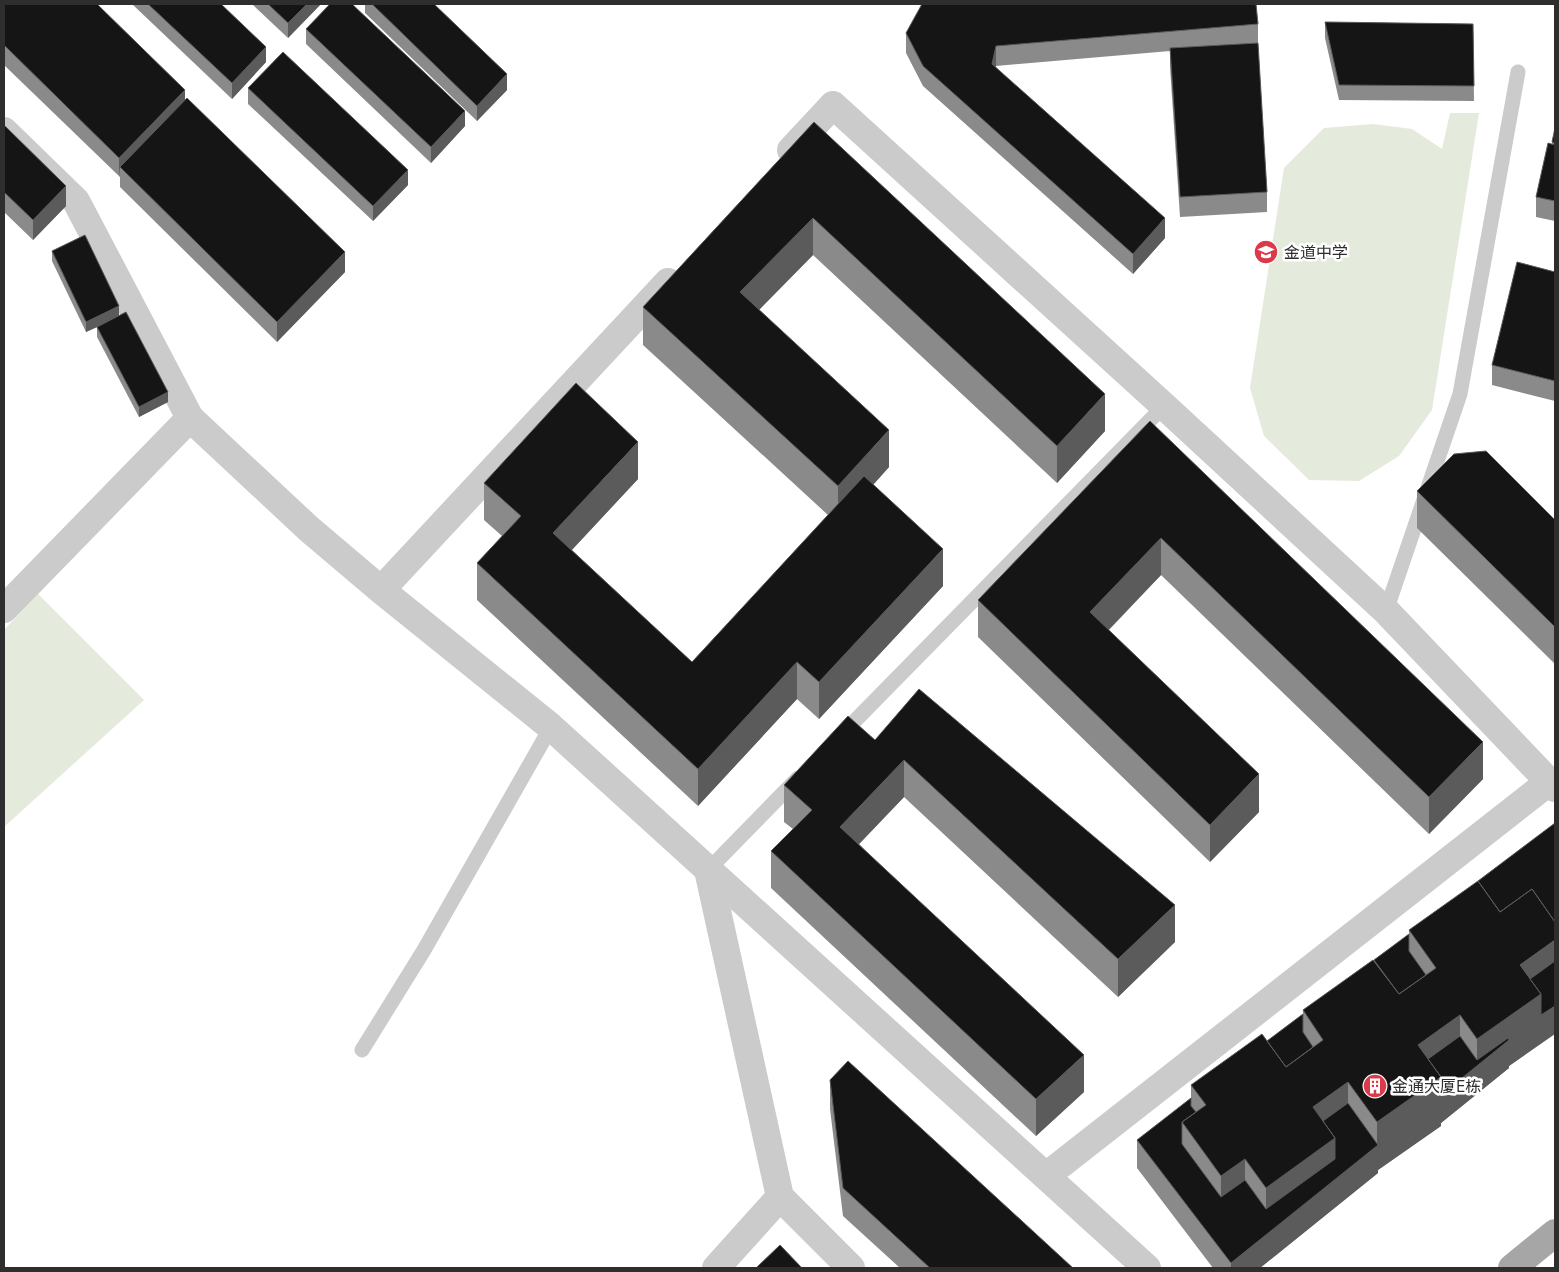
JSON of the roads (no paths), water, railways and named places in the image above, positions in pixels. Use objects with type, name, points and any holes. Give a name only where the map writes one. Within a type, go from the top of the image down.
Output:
[{"type":"main road","points":[[1512,1268],[1555,1233]]},
{"type":"street","points":[[772,170],[833,105],[1386,611],[1552,785],[1046,1176]]},
{"type":"street","points":[[4,130],[76,201],[190,418],[309,529],[381,590],[551,727],[1147,1268]]},
{"type":"street","points":[[381,590],[684,265]]},
{"type":"street","points":[[4,609],[190,418]]},
{"type":"street","points":[[708,870],[780,1198],[851,1268]]},
{"type":"street","points":[[716,1268],[780,1198]]},
{"type":"lane","points":[[1386,611],[1460,394],[1518,72]]},
{"type":"lane","points":[[832,743],[1164,406]]},
{"type":"lane","points":[[362,1050],[424,950],[551,727]]},
{"type":"lane","points":[[708,870],[805,771]]},
{"type":"place","name":"金道中学","points":[[1266,252]]},
{"type":"place","name":"金通大厦E栋","points":[[1375,1086]]}]
